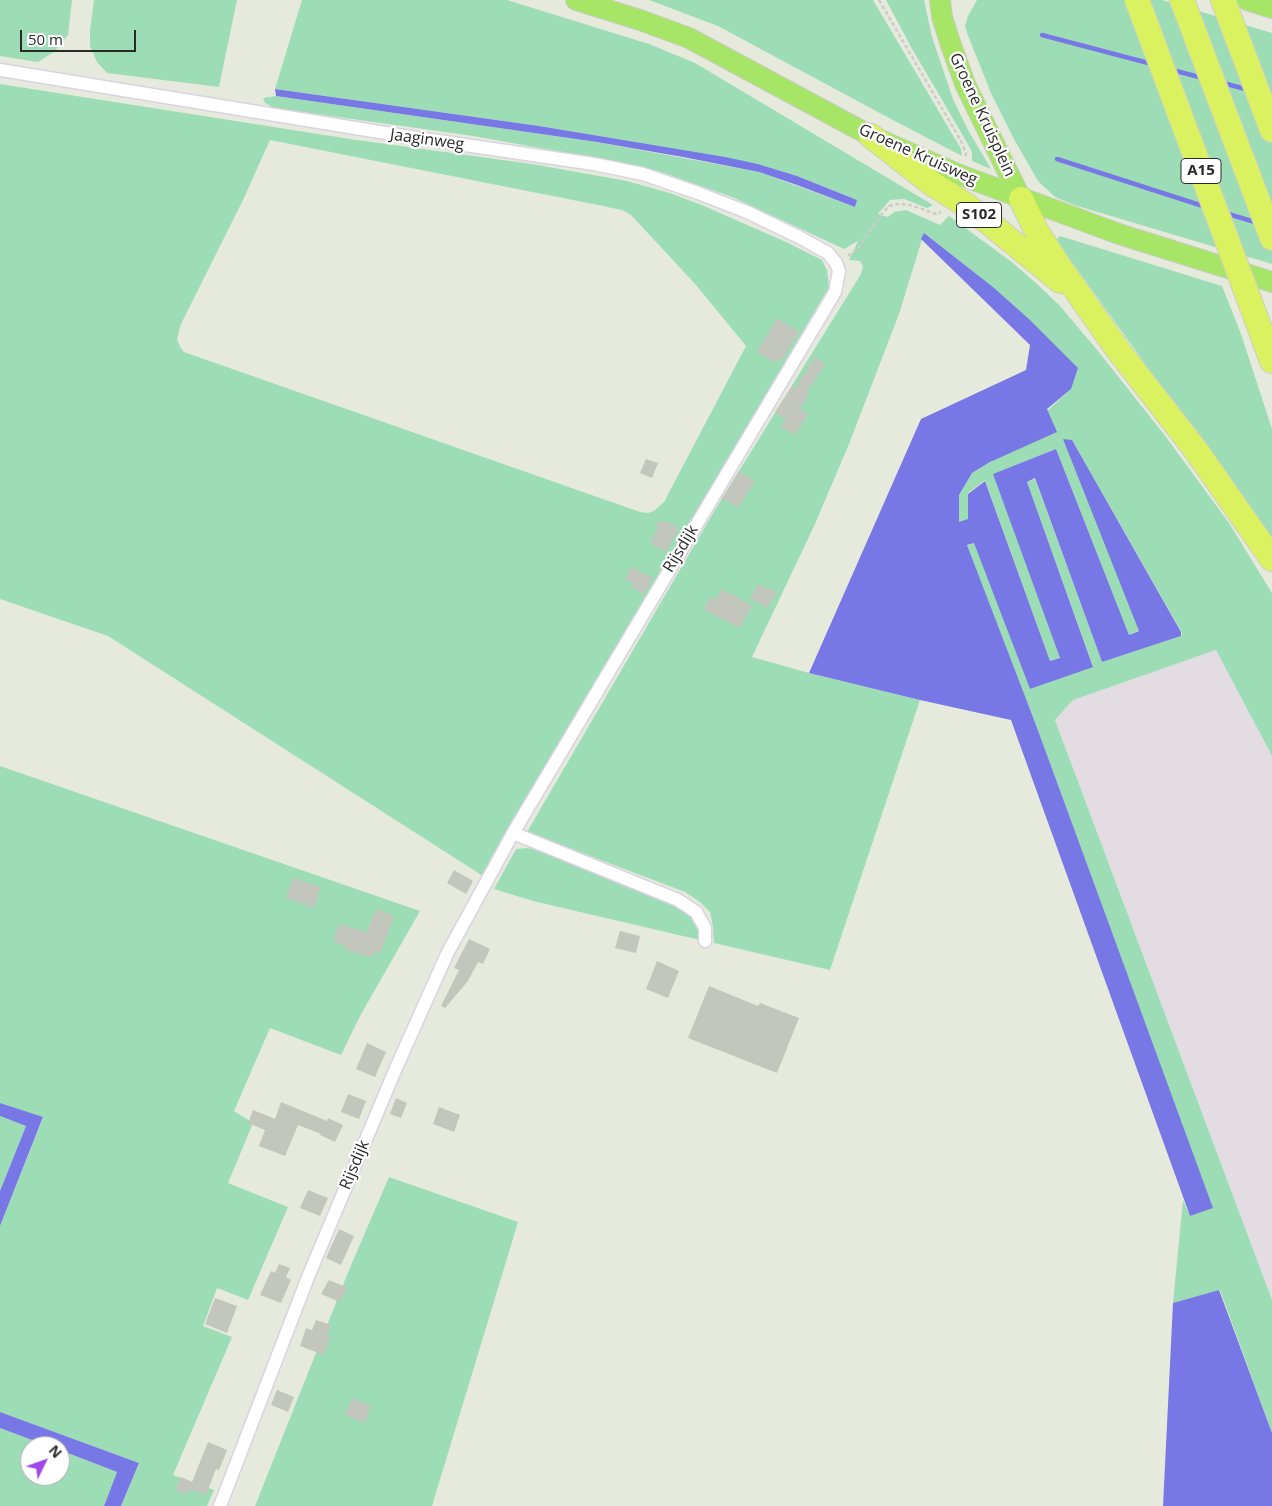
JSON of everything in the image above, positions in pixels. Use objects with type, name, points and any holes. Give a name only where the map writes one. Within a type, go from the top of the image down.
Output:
[{"type":"highway","name":"A15","points":[[1137,0],[1268,351]]},
{"type":"highway","name":"A15","points":[[1182,0],[1272,238]]},
{"type":"highway","points":[[1223,0],[1272,130]]},
{"type":"highway","name":"S102","points":[[871,136],[931,183],[966,205],[1082,298]]},
{"type":"highway","points":[[1021,199],[1037,232],[1058,266],[1118,350],[1195,448],[1272,559]]},
{"type":"main road","name":"Groene Kruisweg","points":[[576,0],[689,38],[871,136],[960,175],[1119,234],[1272,282]]},
{"type":"main road","name":"S102","points":[[941,9],[953,0]]},
{"type":"main road","points":[[1247,0],[1272,8]]},
{"type":"main road","name":"Groene Kruisplein","points":[[941,9],[965,84],[1021,199]]},
{"type":"street","name":"Jaaginweg","points":[[0,70],[404,136],[594,164],[643,174],[747,212],[828,253],[836,263]]},
{"type":"street","name":"Rijsdijk","points":[[220,1506],[308,1277],[396,1068],[447,954],[513,833],[835,292],[839,271],[836,263]]},
{"type":"street","points":[[513,833],[678,900],[696,912],[705,928],[705,942]]},
{"type":"shaded area","points":[[275,89],[539,126],[725,157],[758,164],[797,176],[857,200],[855,207],[759,172],[683,157],[597,142],[276,96]]},
{"type":"shaded area","points":[[924,233],[993,287],[1029,319],[1078,368],[1071,389],[1047,409],[1057,432],[990,462],[972,473],[959,495],[959,522],[968,519],[968,494],[985,481],[1050,661],[1060,658],[993,474],[1056,449],[1129,635],[1139,631],[1063,439],[1072,440],[1181,632],[1181,636],[1102,662],[1035,478],[1027,482],[1093,667],[1030,689],[974,543],[967,545],[1036,725],[1213,1208],[1190,1216],[1011,720],[809,673],[921,419],[1026,370],[1030,345],[921,239]]},
{"type":"shaded area","points":[[1216,650],[1272,756],[1272,1300],[1055,720],[1073,700]]},
{"type":"shaded area","points":[[0,1103],[43,1117],[0,1226],[0,1191],[26,1126],[0,1116]]},
{"type":"shaded area","points":[[1219,1290],[1272,1433],[1272,1506],[1163,1506],[1173,1303]]},
{"type":"shaded area","points":[[0,1412],[65,1436],[21,1436],[0,1428]]},
{"type":"shaded area","points":[[70,1438],[139,1463],[121,1506],[104,1506],[117,1472],[70,1454]]},
{"type":"green space","points":[[0,0],[72,0],[68,35],[54,52],[38,62],[0,56]]},
{"type":"green space","points":[[94,0],[237,0],[219,87],[107,73],[97,62],[90,46]]},
{"type":"green space","points":[[302,0],[507,0],[649,44],[695,63],[933,205],[927,208],[904,199],[890,200],[878,214],[888,217],[894,212],[906,210],[940,225],[949,216],[1013,263],[1060,306],[1098,351],[1166,437],[1229,523],[1272,593],[1272,756],[1216,650],[1073,700],[1055,720],[1272,1300],[1272,1433],[1220,1290],[1173,1303],[1183,1200],[1190,1216],[1212,1208],[1036,725],[967,546],[975,542],[1030,689],[1093,666],[1027,482],[1035,479],[1102,662],[1181,636],[1182,633],[1072,440],[1140,630],[1129,635],[1056,449],[994,474],[1060,658],[1050,661],[985,480],[968,493],[968,520],[958,523],[959,494],[972,473],[992,461],[1071,389],[1029,319],[993,287],[924,233],[899,314],[849,444],[815,524],[752,657],[920,700],[830,970],[714,943],[710,912],[700,902],[685,892],[527,832],[713,513],[861,274],[863,266],[860,261],[849,260],[858,241],[844,249],[732,197],[658,171],[635,165],[473,136],[274,108],[265,103],[263,98],[276,96],[597,142],[759,172],[855,207],[857,200],[797,176],[758,164],[539,126],[275,89]]},
{"type":"green space","points":[[649,0],[873,0],[961,149],[962,156],[718,26]]},
{"type":"green space","points":[[886,0],[924,0],[932,37],[953,99],[968,130],[991,169],[972,161],[972,152],[969,146]]},
{"type":"green space","points":[[977,0],[1162,0],[1272,33],[1272,264],[1074,205],[1055,197],[1038,181],[1014,139],[991,93],[967,33],[965,26],[968,16]]},
{"type":"green space","points":[[0,84],[350,139],[532,164],[627,181],[670,193],[704,206],[786,242],[822,260],[827,270],[829,287],[483,876],[108,636],[0,599]],"holes":[[[270,140],[622,210],[631,215],[696,285],[746,346],[664,502],[654,511],[648,513],[640,512],[184,352],[177,339],[181,324],[243,200]]]},
{"type":"green space","points":[[1060,236],[1222,286],[1241,334],[1272,429],[1272,540],[1056,240]]},
{"type":"green space","points":[[0,766],[420,911],[360,1016],[341,1055],[270,1028],[234,1111],[253,1123],[228,1183],[288,1207],[248,1300],[217,1288],[203,1326],[232,1337],[173,1475],[214,1490],[207,1506],[121,1506],[139,1463],[70,1438],[70,1436],[0,1412],[0,1226],[43,1118],[0,1103]]},
{"type":"green space","points":[[527,848],[555,856],[679,904],[698,919],[700,940],[533,901],[494,889],[516,849]]},
{"type":"green space","points":[[0,1116],[26,1126],[0,1191]]},
{"type":"green space","points":[[389,1177],[518,1222],[432,1506],[255,1506],[349,1270]]},
{"type":"green space","points":[[0,1428],[21,1436],[20,1486],[70,1486],[70,1454],[117,1472],[104,1506],[0,1506]]},
{"type":"building","points":[[777,318],[799,332],[781,361],[777,359],[775,363],[757,352]]},
{"type":"building","points":[[815,357],[825,364],[806,394],[808,396],[800,409],[808,414],[795,435],[781,427],[786,419],[775,412],[792,386],[795,388]]},
{"type":"building","points":[[646,459],[658,463],[652,478],[640,473]]},
{"type":"building","points":[[739,471],[755,481],[738,508],[722,498]]},
{"type":"building","points":[[665,521],[679,528],[666,552],[650,543],[658,528],[656,523]]},
{"type":"building","points":[[632,567],[653,578],[644,594],[632,588],[634,584],[625,579]]},
{"type":"building","points":[[758,584],[777,592],[767,608],[750,598]]},
{"type":"building","points":[[722,589],[752,605],[740,628],[704,610],[710,597],[716,600]]},
{"type":"building","points":[[454,870],[473,881],[466,894],[447,883]]},
{"type":"building","points":[[293,878],[321,887],[314,908],[286,898]]},
{"type":"building","points":[[376,909],[394,916],[380,954],[374,952],[372,958],[344,949],[345,946],[333,941],[339,924],[367,932]]},
{"type":"building","points":[[620,931],[640,936],[636,953],[615,948]]},
{"type":"building","points":[[469,939],[490,949],[483,964],[478,962],[468,981],[445,1008],[441,1006],[459,970],[454,968]]},
{"type":"building","points":[[657,961],[679,971],[668,998],[646,989]]},
{"type":"building","points":[[709,986],[758,1006],[760,1003],[799,1018],[777,1073],[688,1038]]},
{"type":"building","points":[[367,1043],[386,1052],[375,1077],[356,1069]]},
{"type":"building","points":[[348,1094],[366,1101],[359,1119],[341,1112]]},
{"type":"building","points":[[396,1098],[407,1103],[401,1118],[390,1114]]},
{"type":"building","points":[[281,1102],[327,1121],[328,1118],[343,1125],[335,1142],[298,1125],[285,1156],[259,1146],[265,1130],[248,1123],[253,1110],[275,1119]]},
{"type":"building","points":[[439,1107],[460,1115],[454,1132],[433,1124]]},
{"type":"building","points":[[308,1190],[328,1198],[320,1216],[300,1208]]},
{"type":"building","points":[[339,1229],[354,1236],[341,1265],[326,1258]]},
{"type":"building","points":[[279,1264],[290,1268],[286,1277],[291,1280],[281,1303],[260,1295],[271,1271],[275,1273]]},
{"type":"building","points":[[329,1280],[348,1288],[340,1302],[321,1294]]},
{"type":"building","points":[[215,1298],[237,1306],[227,1333],[205,1324]]},
{"type":"building","points":[[316,1320],[331,1325],[327,1336],[330,1337],[324,1355],[300,1346],[306,1328],[312,1330]]},
{"type":"building","points":[[277,1390],[294,1397],[288,1412],[271,1405]]},
{"type":"building","points":[[352,1398],[371,1406],[365,1423],[345,1415]]},
{"type":"building","points":[[208,1442],[227,1450],[219,1470],[216,1469],[206,1495],[190,1489],[187,1495],[175,1490],[181,1477],[192,1482]]},
{"type":"waterway","points":[[1042,35],[1152,64]]},
{"type":"waterway","points":[[1172,70],[1203,78]]},
{"type":"waterway","points":[[1223,83],[1249,90]]},
{"type":"waterway","points":[[1057,159],[1206,207]]},
{"type":"waterway","points":[[1225,213],[1258,223]]}]
